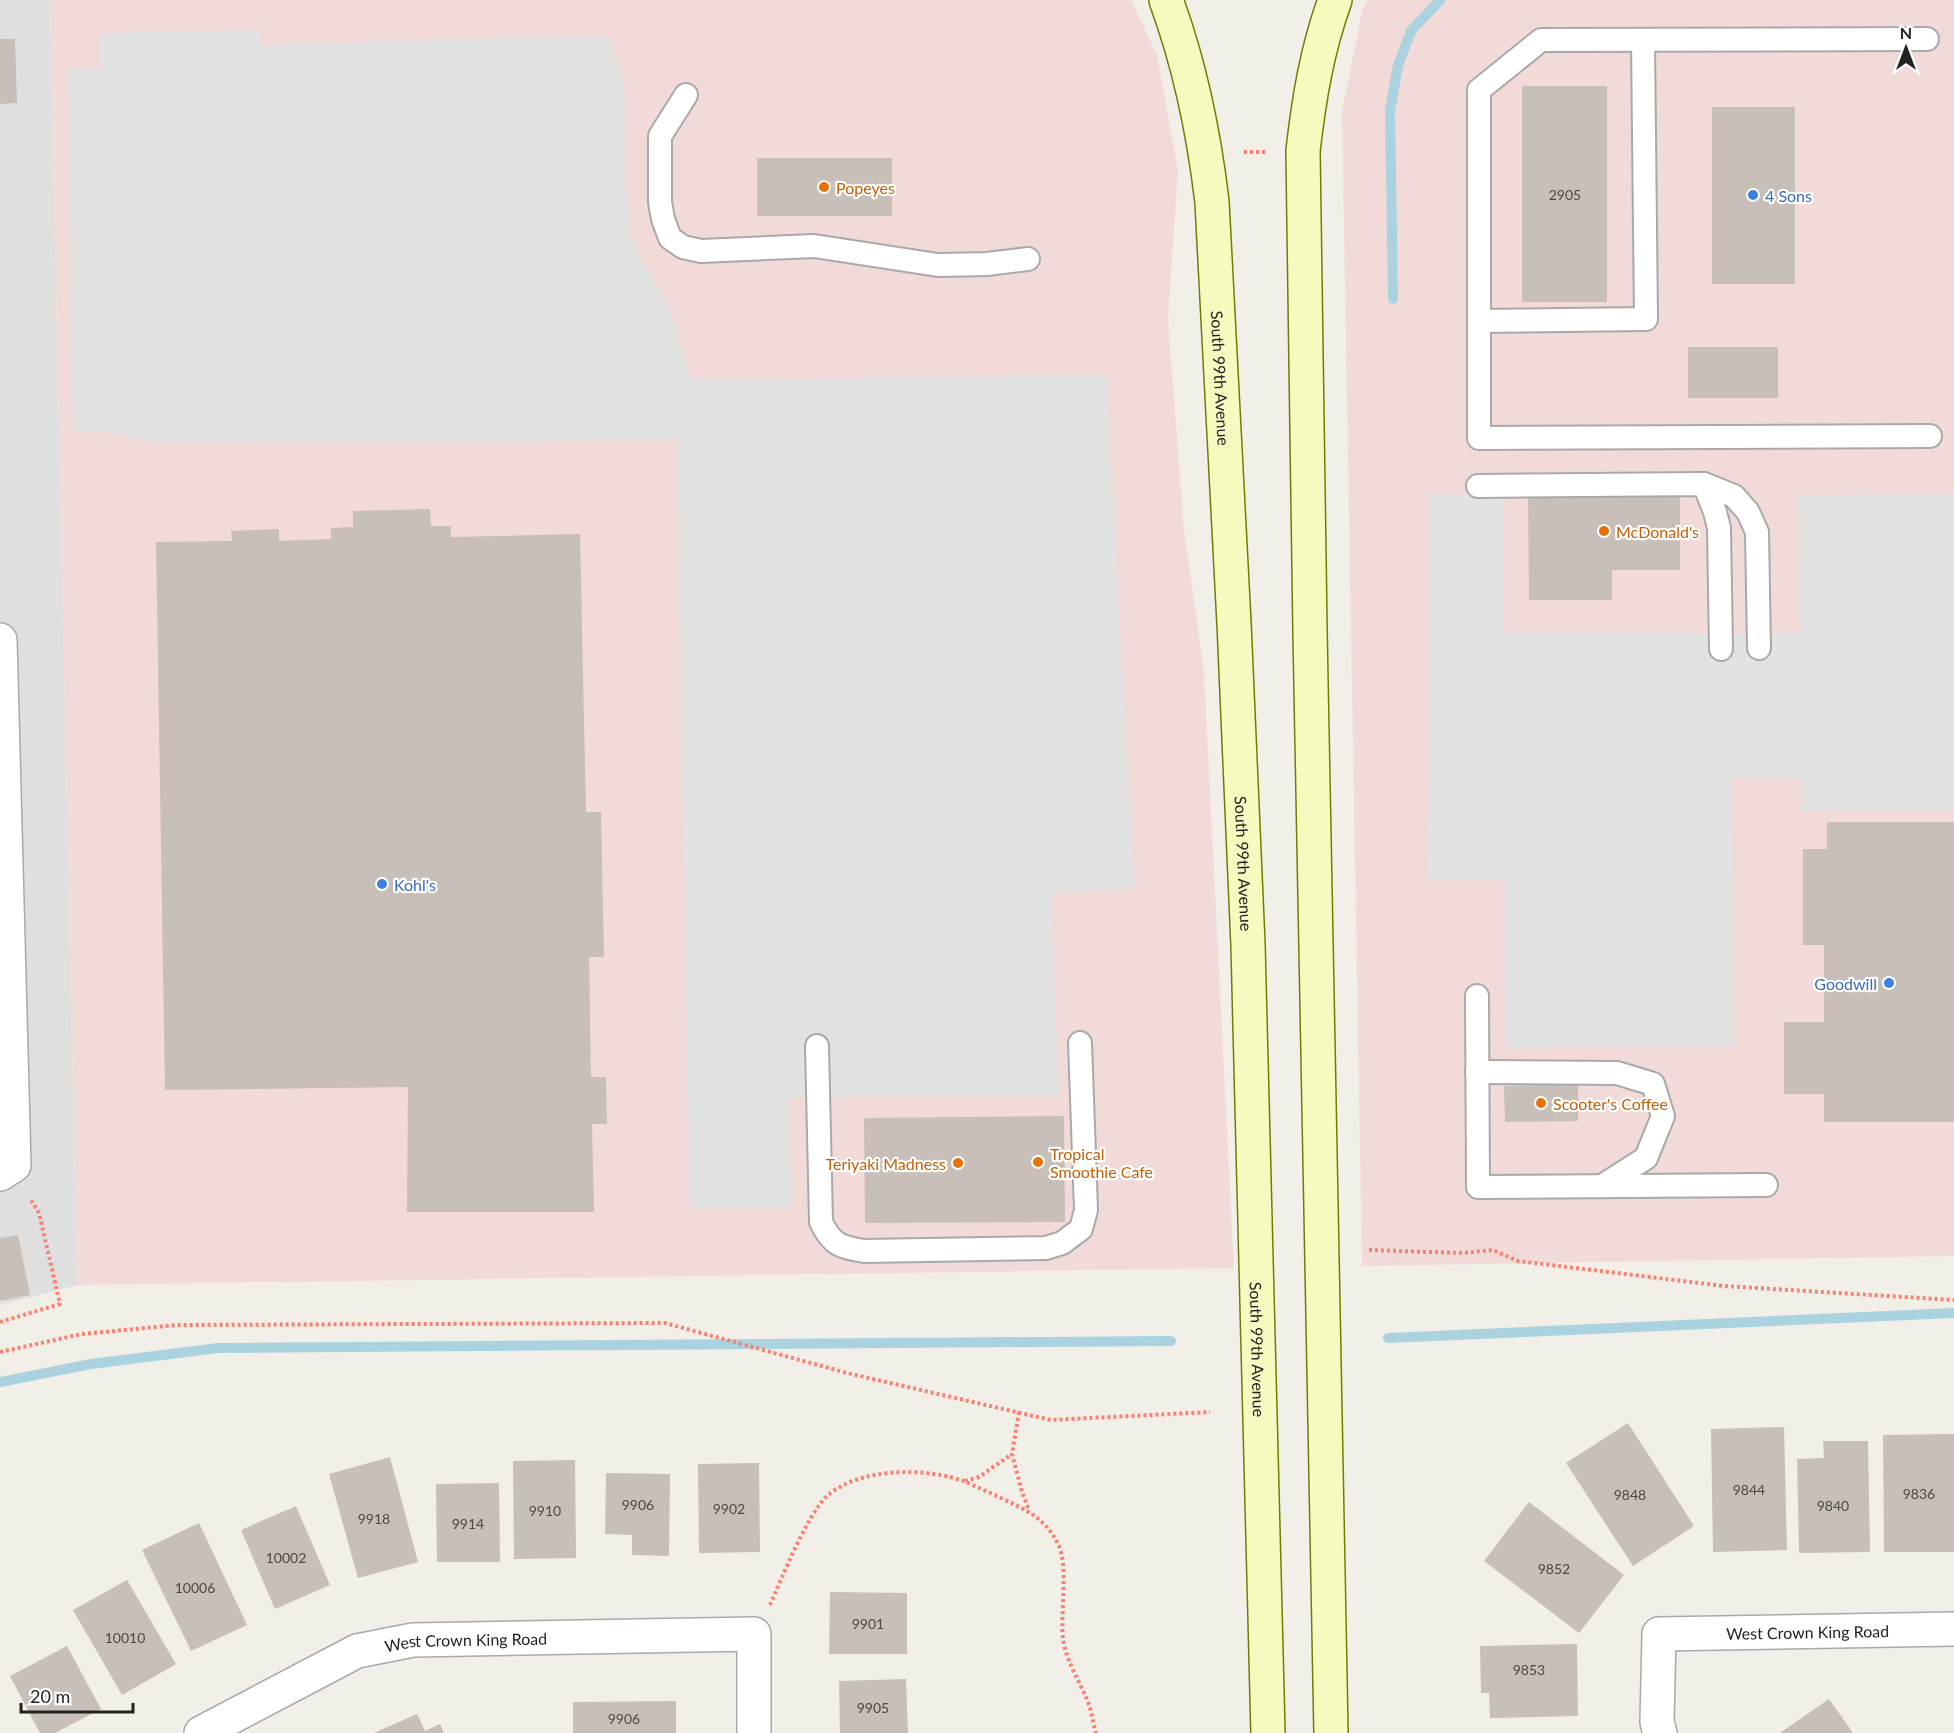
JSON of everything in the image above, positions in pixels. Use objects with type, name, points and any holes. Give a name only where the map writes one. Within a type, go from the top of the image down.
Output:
[{"type":"main road","name":"South 99th Avenue","points":[[1166,0],[1198,111],[1212,202],[1248,945],[1268,1733]]},
{"type":"main road","points":[[1331,1733],[1309,607],[1303,151],[1322,35],[1335,0]]},
{"type":"street","points":[[0,640],[6,1170]]},
{"type":"street","name":"West Crown King Road","points":[[1660,1733],[1657,1722],[1659,1634],[1954,1629]]},
{"type":"street","points":[[754,1635],[754,1733]]},
{"type":"street","name":"West Crown King Road","points":[[201,1733],[357,1651],[413,1640],[754,1635]]},
{"type":"lane","points":[[1927,39],[1541,40],[1479,90],[1479,438],[1930,436]]},
{"type":"lane","points":[[1479,321],[1646,319],[1643,40]]},
{"type":"lane","points":[[686,94],[660,136],[660,202],[663,219],[670,238],[683,247],[701,251],[814,246],[938,265],[987,264],[1028,259]]},
{"type":"lane","points":[[1704,484],[1719,528],[1721,649]]},
{"type":"lane","points":[[1478,486],[1704,484],[1734,496],[1748,512],[1757,532],[1759,648]]},
{"type":"lane","points":[[1477,996],[1478,1187],[1766,1185]]},
{"type":"lane","points":[[817,1046],[821,1222],[828,1237],[843,1247],[864,1251],[1046,1248],[1062,1244],[1082,1229],[1086,1210],[1080,1043]]},
{"type":"lane","points":[[1477,1072],[1617,1073],[1653,1084],[1663,1116],[1646,1158],[1602,1186]]},
{"type":"path","points":[[1244,152],[1267,152]]},
{"type":"path","points":[[0,1322],[60,1304],[39,1213],[29,1196],[6,1170]]},
{"type":"path","points":[[1369,1250],[1463,1253],[1492,1250],[1518,1261],[1724,1286],[1954,1300]]},
{"type":"path","points":[[0,1352],[82,1334],[177,1325],[665,1323],[847,1372],[1051,1420],[1210,1412]]},
{"type":"path","points":[[1019,1412],[1012,1454],[1029,1511]]},
{"type":"path","points":[[964,1482],[979,1477],[1012,1454]]},
{"type":"path","points":[[754,1635],[809,1522],[826,1497],[844,1484],[895,1472],[929,1474],[964,1482],[1029,1511],[1049,1527],[1060,1546],[1063,1575],[1063,1640],[1072,1668],[1089,1704],[1096,1733]]},
{"type":"shaded area","points":[[0,0],[50,0],[77,1285],[0,1305]]},
{"type":"shaded area","points":[[50,0],[1131,0],[1157,55],[1178,171],[1168,319],[1184,529],[1204,673],[1234,1268],[77,1285]]},
{"type":"shaded area","points":[[1368,0],[1954,0],[1954,1256],[1362,1266],[1342,112],[1362,12]]},
{"type":"shaded area","points":[[260,30],[260,45],[607,35],[624,81],[629,229],[637,252],[670,308],[691,380],[1106,375],[1134,888],[1051,894],[1059,1095],[789,1097],[792,1207],[690,1207],[677,440],[160,443],[100,431],[73,431],[68,67],[100,67],[100,33]]},
{"type":"shaded area","points":[[1430,494],[1503,495],[1504,633],[1800,633],[1798,495],[1954,494],[1954,809],[1802,811],[1801,778],[1731,778],[1735,1046],[1506,1047],[1505,879],[1428,880]]},
{"type":"building","points":[[0,39],[15,39],[17,103],[0,104]]},
{"type":"building","points":[[1522,86],[1607,86],[1607,302],[1522,302]]},
{"type":"building","name":"4 Sons","points":[[1712,107],[1795,107],[1795,284],[1712,284]]},
{"type":"building","name":"Popeyes","points":[[757,158],[892,158],[892,216],[757,216]]},
{"type":"building","points":[[1688,347],[1778,347],[1778,398],[1688,398]]},
{"type":"building","name":"McDonald's","points":[[1528,491],[1680,491],[1680,570],[1612,570],[1612,600],[1529,600]]},
{"type":"building","name":"Kohl's","points":[[430,509],[431,526],[451,526],[451,537],[580,534],[586,812],[601,812],[604,957],[589,957],[591,1077],[606,1077],[607,1124],[592,1124],[594,1212],[407,1212],[408,1087],[165,1090],[156,542],[232,541],[231,531],[279,529],[279,541],[331,539],[331,528],[353,527],[353,511]]},
{"type":"building","name":"Goodwill","points":[[1827,822],[1954,822],[1954,1122],[1824,1122],[1824,1094],[1784,1094],[1784,1022],[1824,1022],[1824,945],[1803,945],[1803,849],[1827,849]]},
{"type":"building","name":"Scooter's Coffee","points":[[1578,1084],[1578,1121],[1505,1122],[1504,1086]]},
{"type":"building","points":[[1064,1116],[1065,1222],[865,1223],[864,1118]]},
{"type":"building","points":[[18,1235],[30,1295],[0,1301],[0,1238]]},
{"type":"building","points":[[1628,1423],[1694,1526],[1633,1566],[1566,1463]]},
{"type":"building","points":[[1784,1427],[1787,1550],[1713,1552],[1711,1429]]},
{"type":"building","points":[[1954,1434],[1954,1552],[1884,1552],[1883,1435]]},
{"type":"building","points":[[1823,1441],[1868,1441],[1870,1552],[1799,1553],[1797,1459],[1824,1458]]},
{"type":"building","points":[[390,1457],[418,1562],[358,1578],[329,1474]]},
{"type":"building","points":[[575,1460],[576,1558],[514,1559],[513,1461]]},
{"type":"building","points":[[759,1463],[760,1552],[699,1553],[698,1464]]},
{"type":"building","points":[[606,1473],[670,1474],[669,1556],[632,1555],[632,1535],[605,1534]]},
{"type":"building","points":[[499,1483],[500,1562],[437,1562],[436,1484]]},
{"type":"building","points":[[1529,1502],[1624,1575],[1579,1633],[1484,1561]]},
{"type":"building","points":[[296,1506],[330,1585],[275,1609],[241,1530]]},
{"type":"building","points":[[199,1523],[247,1625],[191,1651],[142,1550]]},
{"type":"building","points":[[127,1580],[176,1664],[122,1695],[73,1610]]},
{"type":"building","points":[[830,1592],[907,1593],[907,1654],[829,1654]]},
{"type":"building","points":[[1577,1644],[1578,1716],[1490,1718],[1489,1693],[1481,1693],[1480,1646]]},
{"type":"building","points":[[67,1646],[101,1709],[55,1733],[40,1733],[10,1676]]},
{"type":"building","points":[[906,1679],[908,1733],[840,1733],[839,1681]]},
{"type":"building","points":[[1829,1699],[1853,1733],[1780,1733]]},
{"type":"building","points":[[676,1701],[676,1733],[573,1733],[573,1702]]},
{"type":"building","points":[[417,1714],[425,1731],[440,1724],[444,1733],[374,1733]]},
{"type":"waterway","points":[[1393,299],[1390,110],[1398,66],[1411,31],[1440,0]]},
{"type":"waterway","points":[[1388,1338],[1954,1313]]},
{"type":"waterway","points":[[0,1382],[91,1364],[218,1348],[1171,1341]]},
{"type":"place","name":"Popeyes","points":[[824,187]]},
{"type":"place","name":"4 Sons","points":[[1753,195]]},
{"type":"place","name":"McDonald's","points":[[1604,531]]},
{"type":"place","name":"Kohl's","points":[[382,884]]},
{"type":"place","name":"Goodwill","points":[[1889,983]]},
{"type":"place","name":"Scooter's Coffee","points":[[1541,1103]]},
{"type":"place","name":"Tropical Smoothie Cafe","points":[[1038,1162]]},
{"type":"place","name":"Teriyaki Madness","points":[[958,1163]]}]
